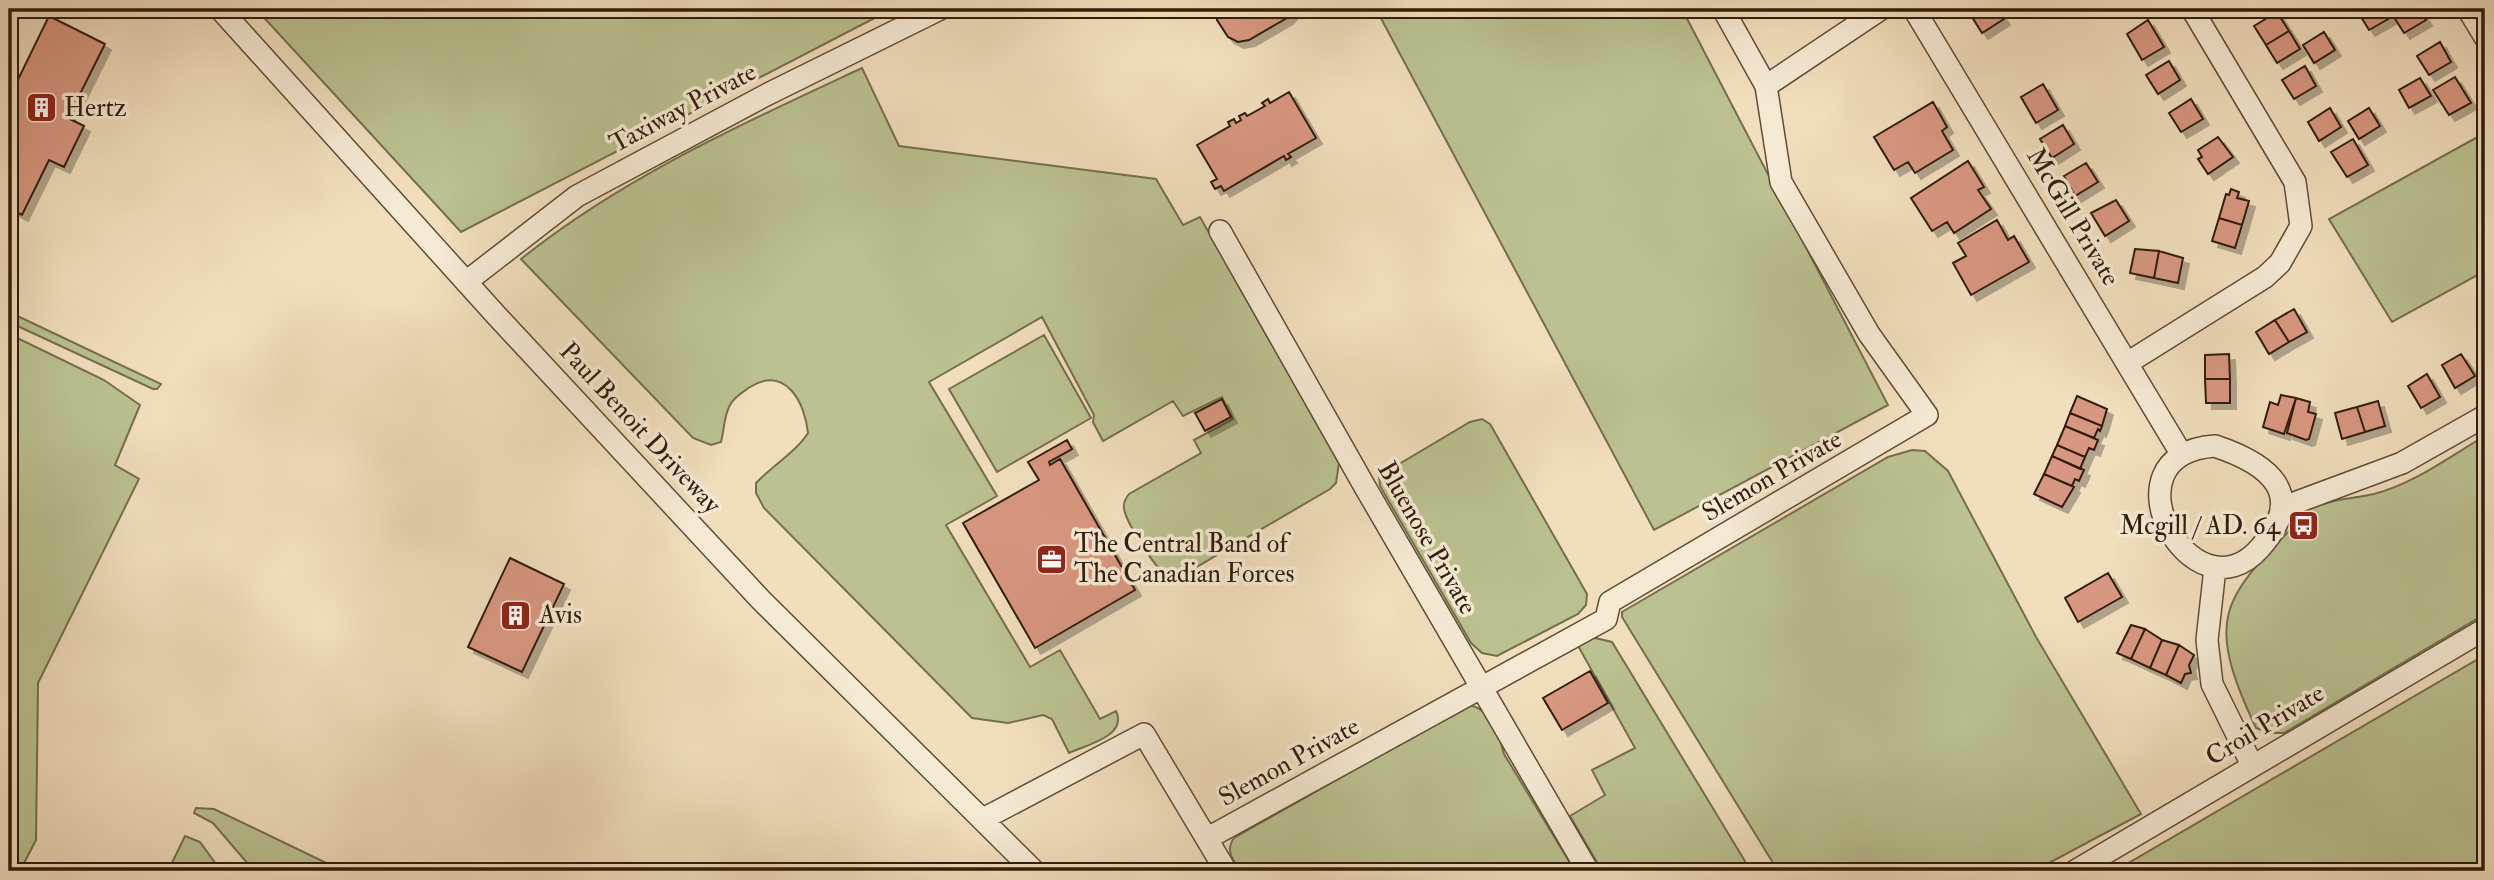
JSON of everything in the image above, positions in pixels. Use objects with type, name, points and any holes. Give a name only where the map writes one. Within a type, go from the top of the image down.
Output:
[{"type":"street","name":"Paul Benoit Driveway","points":[[220,9],[466,282],[761,600],[1034,871]]},
{"type":"street","name":"Taxiway Private","points":[[466,282],[577,196],[768,94],[940,9]]},
{"type":"street","points":[[1723,9],[1766,86],[1881,9]]},
{"type":"street","name":"McGill Private","points":[[1914,9],[2129,362],[2182,455]]},
{"type":"street","points":[[2129,362],[2265,277],[2280,263],[2301,226],[2295,182],[2192,9]]},
{"type":"street","points":[[2468,9],[2485,37]]},
{"type":"street","name":"Slemon Private","points":[[1208,838],[1606,619],[1610,602],[1927,415],[1869,334],[1781,183],[1766,86]]},
{"type":"street","name":"Bluenose Private","points":[[1220,231],[1588,871]]},
{"type":"street","points":[[2281,508],[2402,463],[2485,416]]},
{"type":"street","points":[[2216,446],[2251,459],[2267,470],[2278,487],[2281,508],[2270,535],[2254,555],[2230,566],[2215,568],[2197,561],[2173,539],[2160,507],[2164,476],[2182,455],[2198,447],[2216,446]]},
{"type":"street","points":[[2215,568],[2207,640],[2212,684],[2252,765]]},
{"type":"street","name":"Croil Private","points":[[2075,871],[2485,629]]},
{"type":"street","points":[[983,819],[1144,734],[1226,871]]},
{"type":"green space","points":[[256,9],[892,9],[461,232]]},
{"type":"green space","points":[[1376,9],[1682,9],[1888,405],[1654,530]]},
{"type":"green space","points":[[862,68],[899,146],[1156,179],[1183,225],[1200,217],[1339,463],[1336,483],[1330,489],[1188,572],[1170,578],[1158,567],[1136,536],[1126,516],[1125,499],[1129,494],[1201,453],[1194,440],[1233,419],[1222,397],[1183,416],[1173,401],[1103,441],[1093,422],[1094,415],[1042,317],[929,382],[997,496],[946,525],[1030,667],[1060,650],[1100,719],[1116,711],[1118,720],[1111,733],[1095,743],[1069,753],[1052,719],[1043,715],[1008,723],[972,718],[764,508],[756,493],[756,483],[808,433],[803,410],[791,390],[774,381],[763,381],[750,387],[730,405],[721,442],[711,445],[693,438],[521,259],[601,202],[643,177],[729,131]]},
{"type":"green space","points":[[2483,134],[2485,271],[2392,322],[2329,219]]},
{"type":"green space","points":[[9,312],[161,384],[157,389],[153,389],[9,322]]},
{"type":"green space","points":[[9,334],[104,380],[140,405],[115,465],[139,479],[38,683],[36,840],[20,871],[9,871]]},
{"type":"green space","points":[[1044,335],[1091,418],[997,472],[949,389]]},
{"type":"green space","points":[[1482,419],[1490,424],[1587,594],[1586,605],[1578,614],[1497,656],[1482,653],[1471,643],[1380,486],[1379,476],[1470,422]]},
{"type":"green space","points":[[2485,436],[2485,614],[2284,733],[2270,733],[2256,728],[2229,655],[2226,629],[2231,606],[2242,585],[2259,563],[2310,509],[2334,501],[2374,494],[2403,484]]},
{"type":"green space","points":[[1912,450],[1925,451],[1948,471],[2036,637],[2141,814],[2034,871],[1778,871],[1622,617],[1622,612],[1888,457]]},
{"type":"green space","points":[[1591,637],[1612,642],[1751,871],[1602,871],[1570,816],[1605,795],[1592,770],[1635,748],[1577,644]]},
{"type":"green space","points":[[2485,655],[2485,871],[2114,871],[2118,869]]},
{"type":"green space","points":[[1468,705],[1483,711],[1493,723],[1504,754],[1575,871],[1240,871],[1230,851],[1234,838]]},
{"type":"green space","points":[[196,808],[214,809],[343,871],[254,871],[213,823],[194,813]]},
{"type":"green space","points":[[185,836],[200,842],[221,871],[168,871]]},
{"type":"building","points":[[1220,9],[1295,9],[1287,18],[1249,40],[1238,42],[1228,37],[1217,20]]},
{"type":"building","points":[[1967,9],[1997,9],[2004,19],[1982,33]]},
{"type":"building","points":[[2364,9],[2384,9],[2390,18],[2369,30],[2358,12]]},
{"type":"building","points":[[2401,9],[2419,9],[2426,20],[2404,33],[2392,14]]},
{"type":"building","points":[[2277,12],[2289,31],[2266,45],[2254,26]]},
{"type":"building","name":"Hertz","points":[[49,16],[105,44],[68,118],[84,126],[64,167],[49,160],[22,215],[9,208],[9,98]]},
{"type":"building","points":[[2148,20],[2164,47],[2142,60],[2127,34]]},
{"type":"building","points":[[2289,31],[2300,49],[2277,63],[2266,45]]},
{"type":"building","points":[[2324,32],[2335,50],[2314,63],[2303,45]]},
{"type":"building","points":[[2440,42],[2451,62],[2429,75],[2417,56]]},
{"type":"building","points":[[2169,61],[2180,80],[2158,94],[2146,75]]},
{"type":"building","points":[[2305,66],[2316,86],[2294,99],[2282,80]]},
{"type":"building","points":[[2455,77],[2471,103],[2449,115],[2433,90]]},
{"type":"building","points":[[2420,78],[2431,96],[2409,108],[2399,90]]},
{"type":"building","points":[[2043,84],[2058,110],[2036,123],[2021,97]]},
{"type":"building","points":[[1289,92],[1316,138],[1288,154],[1291,157],[1286,160],[1284,156],[1224,191],[1221,186],[1215,189],[1211,182],[1217,179],[1197,145],[1230,126],[1228,122],[1234,119],[1236,123],[1241,120],[1239,116],[1245,113],[1247,116],[1265,106],[1262,103],[1268,99],[1270,103]]},
{"type":"building","points":[[2191,99],[2203,119],[2181,132],[2169,113]]},
{"type":"building","points":[[1933,102],[1947,127],[1942,131],[1953,150],[1915,173],[1908,162],[1894,170],[1874,137]]},
{"type":"building","points":[[2330,108],[2341,127],[2319,141],[2308,122]]},
{"type":"building","points":[[2369,108],[2380,126],[2359,139],[2348,121]]},
{"type":"building","points":[[2063,125],[2074,144],[2052,158],[2040,139]]},
{"type":"building","points":[[2218,137],[2233,157],[2208,174],[2198,159],[2202,157],[2198,150]]},
{"type":"building","points":[[2353,139],[2368,165],[2347,177],[2331,152]]},
{"type":"building","points":[[1968,161],[1984,187],[1978,190],[1991,209],[1954,233],[1947,222],[1932,231],[1911,198]]},
{"type":"building","points":[[2086,163],[2098,182],[2075,196],[2064,176]]},
{"type":"building","points":[[2231,189],[2239,192],[2237,198],[2249,201],[2242,225],[2219,218],[2226,194],[2229,195]]},
{"type":"building","points":[[2116,200],[2129,221],[2105,236],[2091,213]]},
{"type":"building","points":[[2219,218],[2242,225],[2235,248],[2212,241]]},
{"type":"building","points":[[1997,220],[2008,240],[2014,236],[2029,262],[1971,295],[1953,263],[1966,256],[1958,243]]},
{"type":"building","points":[[2135,249],[2159,251],[2154,278],[2130,273]]},
{"type":"building","points":[[2159,251],[2183,258],[2178,283],[2154,278]]},
{"type":"building","points":[[2294,309],[2307,332],[2289,342],[2275,320]]},
{"type":"building","points":[[2275,320],[2289,342],[2269,354],[2256,332]]},
{"type":"building","points":[[2485,336],[2485,355],[2477,341]]},
{"type":"building","points":[[2229,354],[2230,379],[2205,379],[2205,355]]},
{"type":"building","points":[[2461,354],[2475,376],[2455,388],[2442,365]]},
{"type":"building","points":[[2427,374],[2440,397],[2421,408],[2408,386]]},
{"type":"building","points":[[2205,379],[2230,379],[2230,403],[2206,403]]},
{"type":"building","points":[[2281,395],[2296,398],[2284,434],[2263,427],[2270,402],[2278,405]]},
{"type":"building","points":[[2077,396],[2107,409],[2102,426],[2070,413]]},
{"type":"building","points":[[2296,398],[2310,402],[2308,412],[2316,414],[2309,439],[2306,440],[2287,433]]},
{"type":"building","points":[[1222,399],[1231,417],[1205,431],[1195,413]]},
{"type":"building","points":[[2378,401],[2385,426],[2365,432],[2357,407]]},
{"type":"building","points":[[2357,407],[2365,432],[2342,439],[2335,413]]},
{"type":"building","points":[[2070,413],[2102,426],[2100,431],[2098,429],[2094,438],[2065,426]]},
{"type":"building","points":[[2065,426],[2098,440],[2094,450],[2089,448],[2085,457],[2057,445]]},
{"type":"building","name":"The Central Band of The Canadian Forces","points":[[1067,440],[1072,449],[1049,462],[1050,465],[1060,459],[1135,590],[1035,648],[963,523],[1039,480],[1028,462]]},
{"type":"building","points":[[2057,445],[2085,457],[2080,469],[2052,456]]},
{"type":"building","points":[[2052,456],[2084,470],[2079,481],[2075,479],[2072,486],[2044,474]]},
{"type":"building","points":[[2044,474],[2074,487],[2062,507],[2034,494]]},
{"type":"building","name":"Avis","points":[[510,558],[564,584],[522,672],[468,647]]},
{"type":"building","points":[[2108,573],[2122,597],[2078,622],[2065,598]]},
{"type":"building","points":[[2131,625],[2145,629],[2131,659],[2117,653]]},
{"type":"building","points":[[2145,629],[2162,640],[2150,668],[2131,659]]},
{"type":"building","points":[[2162,640],[2179,645],[2166,675],[2150,668]]},
{"type":"building","points":[[2179,645],[2194,655],[2189,665],[2191,673],[2185,674],[2181,683],[2166,675]]},
{"type":"building","points":[[1590,671],[1608,703],[1562,730],[1543,698]]},
{"type":"place","name":"Hertz","points":[[41,108]]},
{"type":"place","name":"Mcgill / AD. 64","points":[[2303,526]]},
{"type":"place","name":"The Central Band of The Canadian Forces","points":[[1051,559]]},
{"type":"place","name":"Avis","points":[[516,615]]}]
